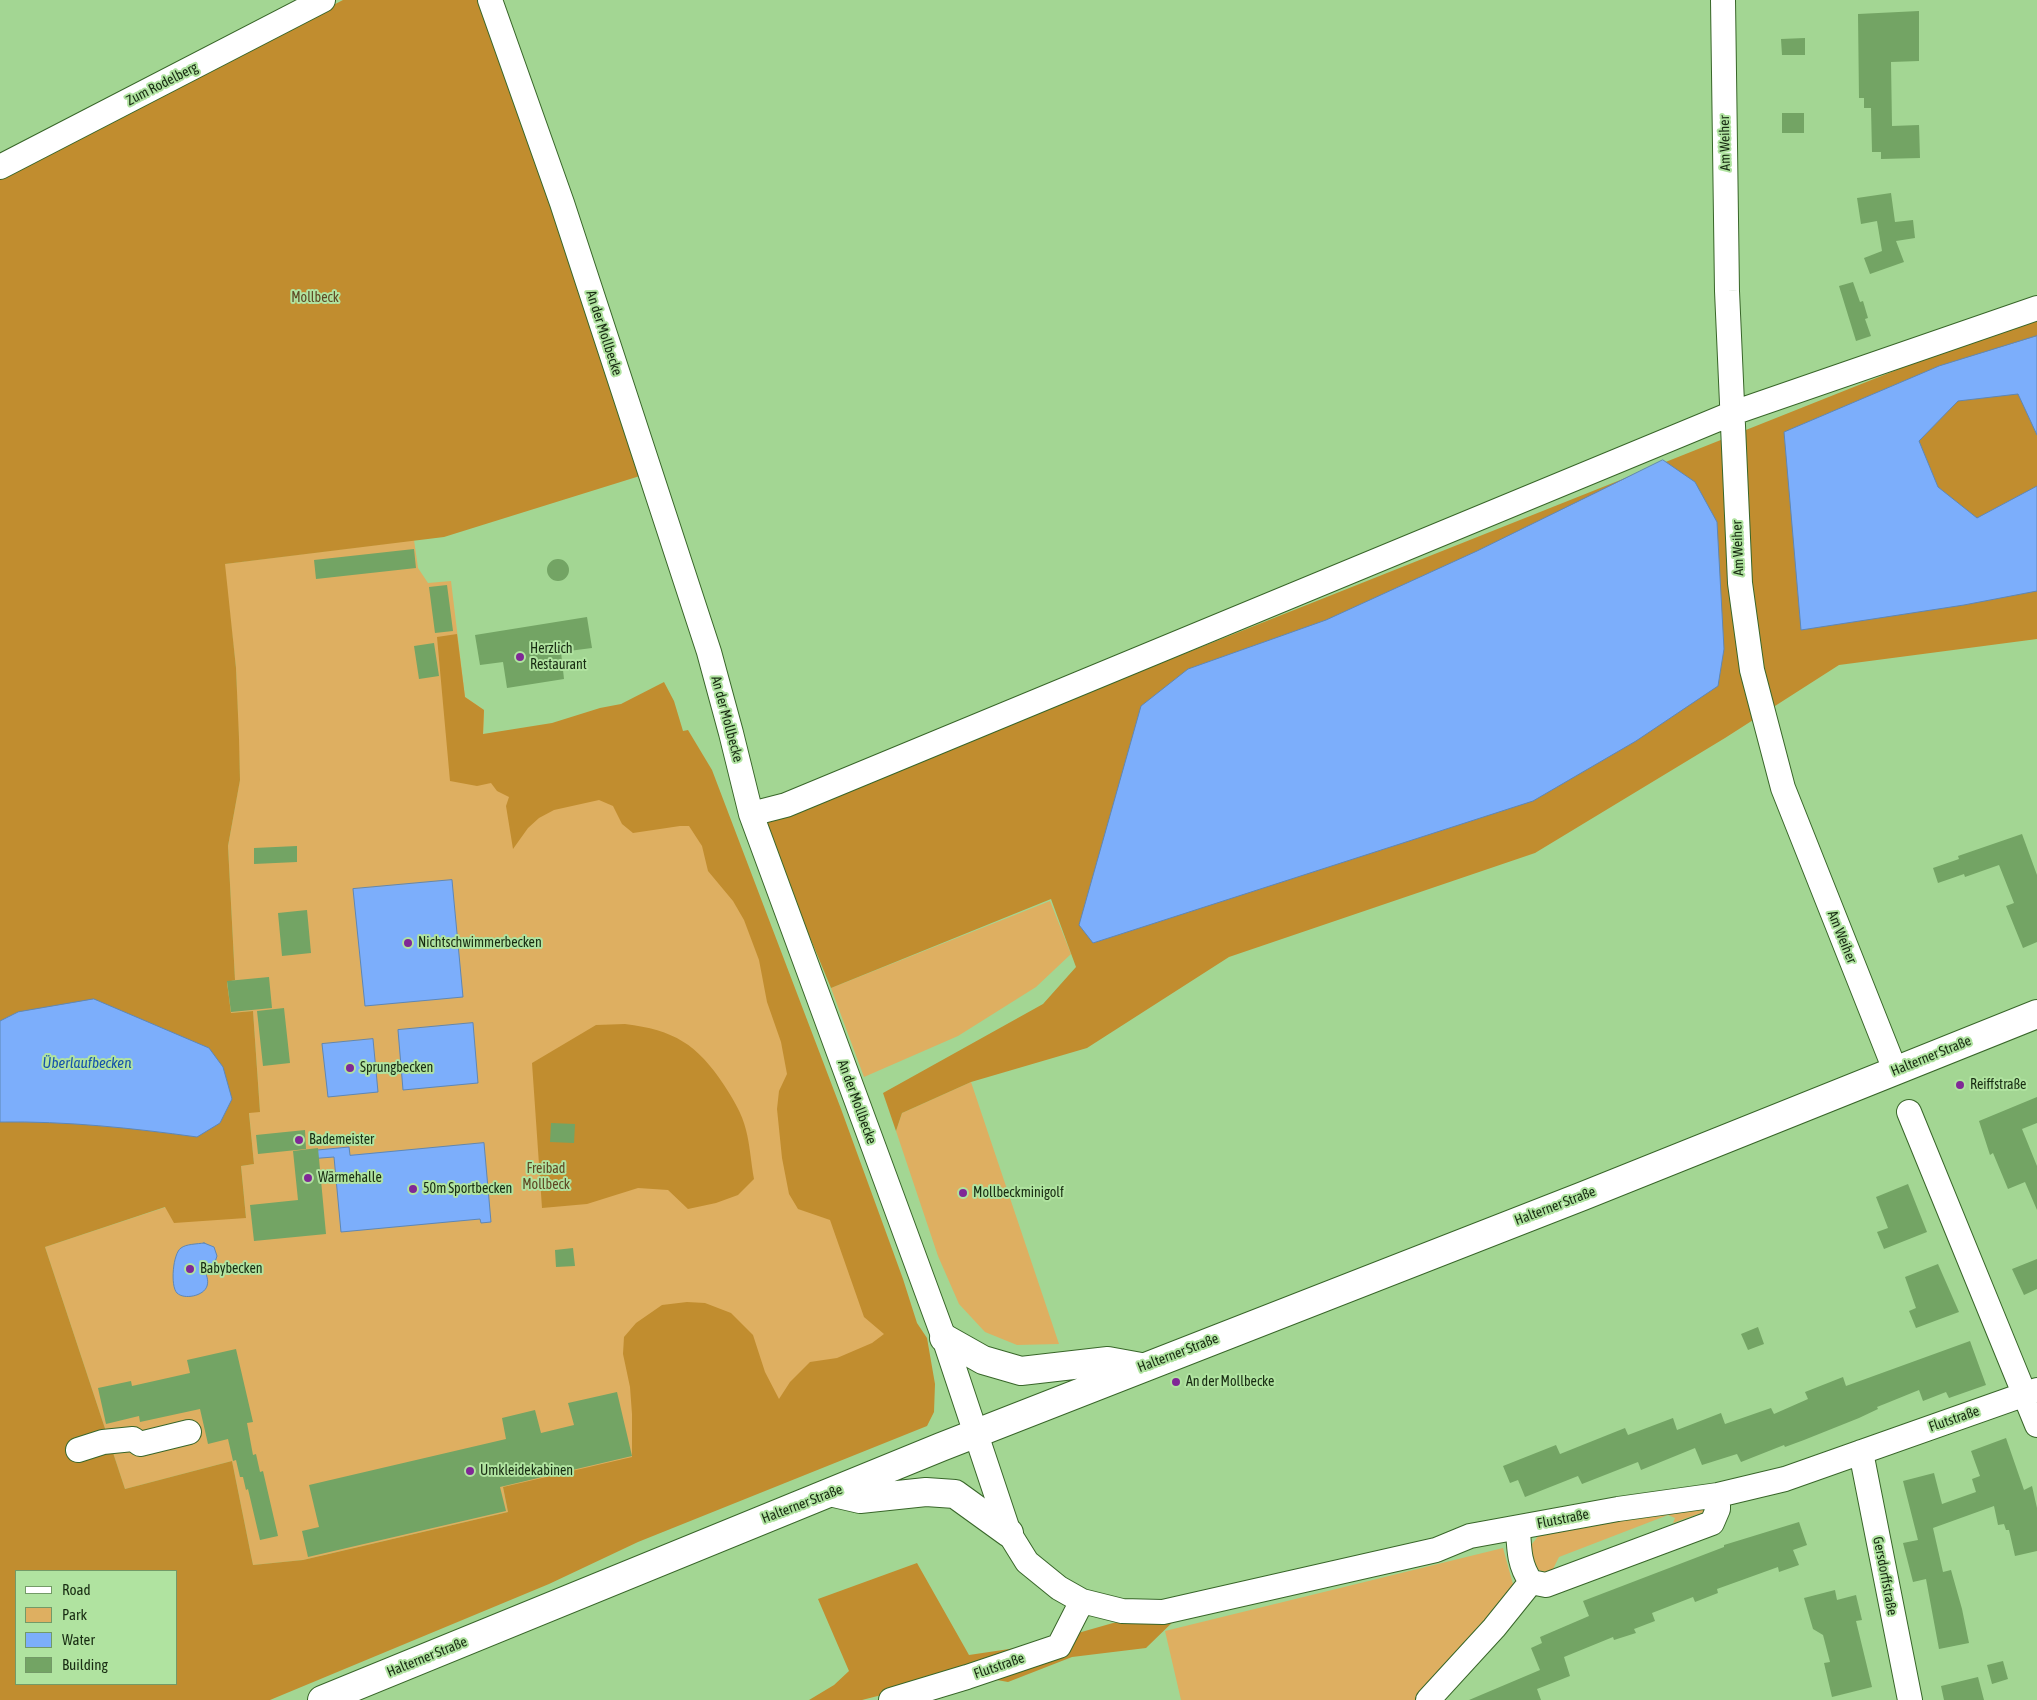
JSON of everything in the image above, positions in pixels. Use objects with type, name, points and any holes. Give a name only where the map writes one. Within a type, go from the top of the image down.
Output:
[{"type":"main road","name":"Halterner Straße","points":[[322,1700],[713,1539],[834,1492],[1141,1367],[1583,1196],[1890,1058],[2037,1014]]},
{"type":"main road","points":[[944,1338],[983,1360],[1021,1371],[1108,1361],[1141,1367]]},
{"type":"main road","points":[[834,1492],[860,1499],[926,1492],[955,1494],[1009,1532]]},
{"type":"street","name":"Zum Rodelberg","points":[[0,167],[323,0]]},
{"type":"street","name":"An der Mollbecke","points":[[490,0],[562,204],[709,652],[751,814],[944,1338],[976,1434]]},
{"type":"street","name":"Am Weiher","points":[[1723,0],[1727,291],[1740,583],[1752,670],[1783,788],[1890,1058]]},
{"type":"street","points":[[751,814],[786,806],[1733,413],[2037,308]]},
{"type":"street","points":[[1909,1112],[2031,1392],[2037,1425]]},
{"type":"street","name":"Flutstraße","points":[[976,1434],[1009,1532],[1027,1562],[1059,1588],[1082,1601],[1122,1611],[1163,1612],[1436,1550],[1470,1536],[1618,1509],[1718,1495],[1785,1479],[2031,1392]]},
{"type":"street","points":[[78,1450],[103,1442],[133,1439],[140,1444],[189,1432]]},
{"type":"street","name":"Gersdorffstraße","points":[[1861,1452],[1910,1700]]},
{"type":"street","points":[[1518,1528],[1523,1571],[1531,1582],[1546,1585],[1712,1522],[1718,1509],[1718,1495]]},
{"type":"street","points":[[1428,1700],[1494,1628],[1531,1582]]},
{"type":"street","name":"Flutstraße","points":[[891,1700],[1059,1646],[1082,1601]]},
{"type":"green space","name":"Mollbeck","points":[[343,0],[482,0],[643,475],[444,537],[225,564],[236,668],[240,780],[228,846],[235,980],[227,982],[231,1013],[253,1011],[260,1112],[249,1113],[254,1164],[241,1166],[246,1218],[174,1223],[165,1207],[45,1247],[125,1489],[232,1461],[253,1565],[303,1560],[508,1512],[503,1487],[632,1457],[632,1414],[630,1387],[623,1354],[624,1337],[636,1323],[662,1305],[687,1302],[705,1303],[731,1313],[753,1335],[765,1372],[779,1399],[790,1382],[810,1362],[837,1358],[872,1343],[884,1334],[864,1317],[830,1220],[798,1209],[789,1194],[782,1158],[777,1109],[779,1091],[787,1074],[781,1042],[767,1002],[759,960],[744,920],[733,901],[708,871],[702,846],[689,826],[633,833],[622,824],[613,806],[599,800],[554,810],[539,818],[528,828],[513,849],[506,806],[509,797],[497,791],[491,783],[477,786],[450,781],[437,637],[457,634],[465,697],[484,710],[483,734],[552,723],[600,708],[621,704],[664,682],[674,701],[683,731],[688,730],[712,770],[841,1109],[903,1279],[917,1323],[927,1338],[935,1384],[934,1412],[927,1426],[638,1542],[549,1584],[270,1700],[0,1700],[0,177]]},
{"type":"green space","points":[[2037,314],[2037,639],[1839,665],[1725,738],[1535,853],[1229,957],[1087,1048],[971,1082],[902,1113],[896,1131],[883,1093],[1043,1004],[1076,967],[1051,899],[831,988],[762,822]]},
{"type":"green space","name":"Freibad Mollbeck","points":[[414,540],[418,568],[428,583],[451,581],[465,697],[484,710],[482,765],[697,766],[928,1398],[503,1487],[508,1512],[303,1560],[253,1565],[232,1461],[125,1489],[45,1247],[166,1207],[246,1218],[241,1166],[254,1164],[249,1112],[260,1112],[253,1011],[231,1013],[227,981],[235,980],[228,846],[240,779],[236,668],[224,564]]},
{"type":"green space","points":[[1050,901],[1071,954],[1036,987],[958,1036],[864,1077],[831,988]]},
{"type":"green space","points":[[625,1024],[657,1030],[683,1041],[704,1059],[724,1085],[737,1106],[744,1124],[749,1142],[754,1179],[738,1195],[716,1203],[688,1209],[668,1190],[638,1188],[587,1204],[542,1208],[532,1063],[596,1025]]},
{"type":"green space","name":"Mollbeckminigolf","points":[[971,1082],[1059,1344],[1017,1345],[985,1332],[959,1304],[938,1256],[896,1131],[902,1113]]},
{"type":"green space","points":[[1704,1508],[1704,1512],[1673,1523],[1675,1518],[1668,1515],[1559,1557],[1553,1569],[1545,1572],[1537,1568],[1533,1562],[1532,1544],[1539,1535],[1582,1526]]},
{"type":"green space","points":[[1503,1548],[1516,1595],[1419,1700],[1181,1700],[1165,1631]]},
{"type":"green space","points":[[917,1563],[969,1655],[1036,1645],[1113,1623],[1180,1615],[1146,1648],[1072,1657],[1008,1682],[964,1674],[862,1700],[809,1700],[834,1685],[849,1671],[818,1599]]},
{"type":"water","points":[[2037,336],[2037,435],[2018,394],[1958,401],[1919,441],[1938,487],[1977,518],[2037,486],[2037,591],[1964,605],[1801,630],[1784,432],[1939,366]]},
{"type":"water","points":[[1663,460],[1695,482],[1717,522],[1724,649],[1718,686],[1636,741],[1533,801],[1093,943],[1079,925],[1141,706],[1188,669],[1326,620],[1477,551]]},
{"type":"water","name":"Nichtschwimmerbecken","points":[[452,880],[463,997],[365,1006],[353,889]]},
{"type":"water","name":"Überlaufbecken","points":[[94,999],[209,1048],[223,1067],[232,1099],[220,1123],[197,1137],[99,1126],[0,1122],[0,1021],[18,1012]]},
{"type":"water","points":[[473,1023],[478,1083],[403,1090],[398,1030]]},
{"type":"water","name":"Sprungbecken","points":[[373,1039],[378,1092],[328,1097],[322,1044]]},
{"type":"water","name":"50m Sportbecken","points":[[484,1143],[491,1222],[481,1223],[480,1219],[341,1232],[334,1157],[308,1159],[307,1151],[349,1147],[350,1155]]},
{"type":"water","name":"Babybecken","points":[[204,1243],[214,1247],[217,1256],[215,1262],[205,1270],[208,1280],[207,1286],[202,1292],[193,1296],[180,1295],[175,1289],[173,1277],[174,1263],[178,1251],[192,1244]]},
{"type":"building","points":[[1919,11],[1919,61],[1891,62],[1892,126],[1919,125],[1920,158],[1881,159],[1881,152],[1872,152],[1871,108],[1864,108],[1864,98],[1859,98],[1858,14]]},
{"type":"building","points":[[1805,38],[1805,55],[1782,55],[1781,39]]},
{"type":"building","points":[[1782,113],[1804,113],[1804,133],[1782,133]]},
{"type":"building","points":[[1891,193],[1895,222],[1913,220],[1915,238],[1896,241],[1904,262],[1870,274],[1864,258],[1882,251],[1877,221],[1861,224],[1857,198]]},
{"type":"building","points":[[1853,282],[1860,302],[1863,301],[1868,318],[1865,319],[1871,336],[1856,341],[1839,286]]},
{"type":"building","points":[[414,549],[416,568],[316,579],[314,560]]},
{"type":"building","points":[[558,559],[566,562],[569,570],[566,578],[558,581],[550,578],[547,570],[550,562]]},
{"type":"building","points":[[447,585],[453,631],[435,633],[429,587]]},
{"type":"building","name":"Herzlich Restaurant","points":[[587,617],[592,648],[561,652],[564,679],[507,688],[503,662],[480,665],[475,635]]},
{"type":"building","points":[[434,643],[439,676],[419,679],[414,646]]},
{"type":"building","points":[[2022,834],[2037,875],[2037,942],[2023,948],[2006,906],[2014,903],[1999,865],[1965,877],[1964,874],[1938,883],[1933,868],[1959,859],[1958,856]]},
{"type":"building","points":[[297,846],[297,862],[254,864],[254,848]]},
{"type":"building","points":[[307,910],[311,953],[282,956],[278,913]]},
{"type":"building","points":[[269,977],[272,1008],[231,1012],[227,981]]},
{"type":"building","points":[[284,1008],[290,1063],[263,1066],[257,1011]]},
{"type":"building","points":[[2037,1097],[2037,1123],[2022,1129],[2037,1166],[2037,1210],[2025,1182],[2008,1189],[1993,1153],[1990,1155],[1979,1121]]},
{"type":"building","points":[[551,1123],[575,1124],[574,1143],[550,1142]]},
{"type":"building","points":[[305,1130],[306,1149],[258,1154],[256,1135]]},
{"type":"building","points":[[318,1148],[326,1234],[254,1241],[250,1205],[298,1200],[293,1151]]},
{"type":"building","points":[[1908,1184],[1927,1232],[1884,1249],[1877,1232],[1888,1228],[1876,1197]]},
{"type":"building","points":[[573,1248],[575,1266],[556,1267],[555,1250]]},
{"type":"building","points":[[2037,1259],[2037,1289],[2024,1295],[2012,1269]]},
{"type":"building","points":[[1938,1264],[1959,1312],[1916,1328],[1909,1311],[1916,1308],[1905,1277]]},
{"type":"building","points":[[1758,1327],[1764,1344],[1748,1350],[1741,1334]]},
{"type":"building","points":[[1970,1341],[1986,1385],[1949,1398],[1946,1392],[1923,1401],[1919,1390],[1877,1407],[1878,1409],[1859,1418],[1741,1462],[1737,1454],[1702,1465],[1695,1448],[1641,1470],[1638,1462],[1582,1484],[1578,1476],[1525,1497],[1518,1480],[1510,1483],[1503,1466],[1556,1445],[1560,1454],[1625,1428],[1628,1435],[1673,1418],[1677,1430],[1721,1413],[1725,1424],[1771,1408],[1774,1414],[1808,1399],[1805,1392],[1843,1377],[1846,1386]]},
{"type":"building","points":[[236,1349],[253,1422],[247,1423],[253,1455],[256,1454],[260,1472],[263,1471],[278,1536],[260,1540],[248,1489],[246,1490],[243,1477],[240,1477],[236,1460],[233,1461],[228,1439],[208,1444],[200,1409],[140,1422],[139,1416],[106,1424],[98,1388],[131,1381],[132,1386],[190,1373],[187,1360]]},
{"type":"building","name":"Umkleidekabinen","points":[[617,1392],[632,1456],[500,1487],[506,1511],[308,1557],[302,1531],[319,1527],[309,1485],[506,1439],[502,1418],[535,1410],[541,1433],[574,1425],[568,1403]]},
{"type":"building","points":[[2006,1438],[2024,1490],[2032,1486],[2037,1508],[2037,1551],[2015,1556],[2009,1530],[2006,1530],[2004,1524],[1998,1525],[1994,1506],[1933,1528],[1943,1572],[1951,1570],[1969,1643],[1939,1649],[1926,1579],[1913,1582],[1903,1543],[1918,1540],[1903,1481],[1934,1473],[1942,1504],[1976,1492],[1972,1479],[1980,1476],[1971,1451]]},
{"type":"building","points":[[1799,1522],[1807,1545],[1793,1550],[1799,1565],[1779,1572],[1778,1567],[1717,1589],[1718,1593],[1695,1602],[1693,1597],[1652,1613],[1655,1621],[1634,1629],[1636,1633],[1614,1640],[1613,1637],[1564,1657],[1570,1676],[1537,1689],[1541,1700],[1469,1700],[1540,1670],[1531,1648],[1542,1643],[1540,1637],[1589,1616],[1583,1601],[1724,1547],[1724,1545]]},
{"type":"building","points":[[1835,1590],[1837,1600],[1856,1595],[1862,1620],[1856,1621],[1872,1687],[1832,1697],[1824,1663],[1830,1662],[1823,1635],[1813,1629],[1804,1598]]},
{"type":"building","points":[[2003,1661],[2008,1679],[1992,1684],[1987,1665]]},
{"type":"building","points":[[1978,1677],[1984,1700],[1944,1700],[1941,1686]]},
{"type":"place","name":"Herzlich Restaurant","points":[[520,657]]},
{"type":"place","name":"Nichtschwimmerbecken","points":[[408,943]]},
{"type":"place","name":"Sprungbecken","points":[[350,1068]]},
{"type":"place","name":"Reiffstraße","points":[[1960,1085]]},
{"type":"place","name":"Bademeister","points":[[299,1140]]},
{"type":"place","name":"Wärmehalle","points":[[308,1178]]},
{"type":"place","name":"50m Sportbecken","points":[[413,1189]]},
{"type":"place","name":"Mollbeckminigolf","points":[[963,1193]]},
{"type":"place","name":"Babybecken","points":[[190,1269]]},
{"type":"place","name":"An der Mollbecke","points":[[1176,1382]]},
{"type":"place","name":"Umkleidekabinen","points":[[470,1471]]}]
